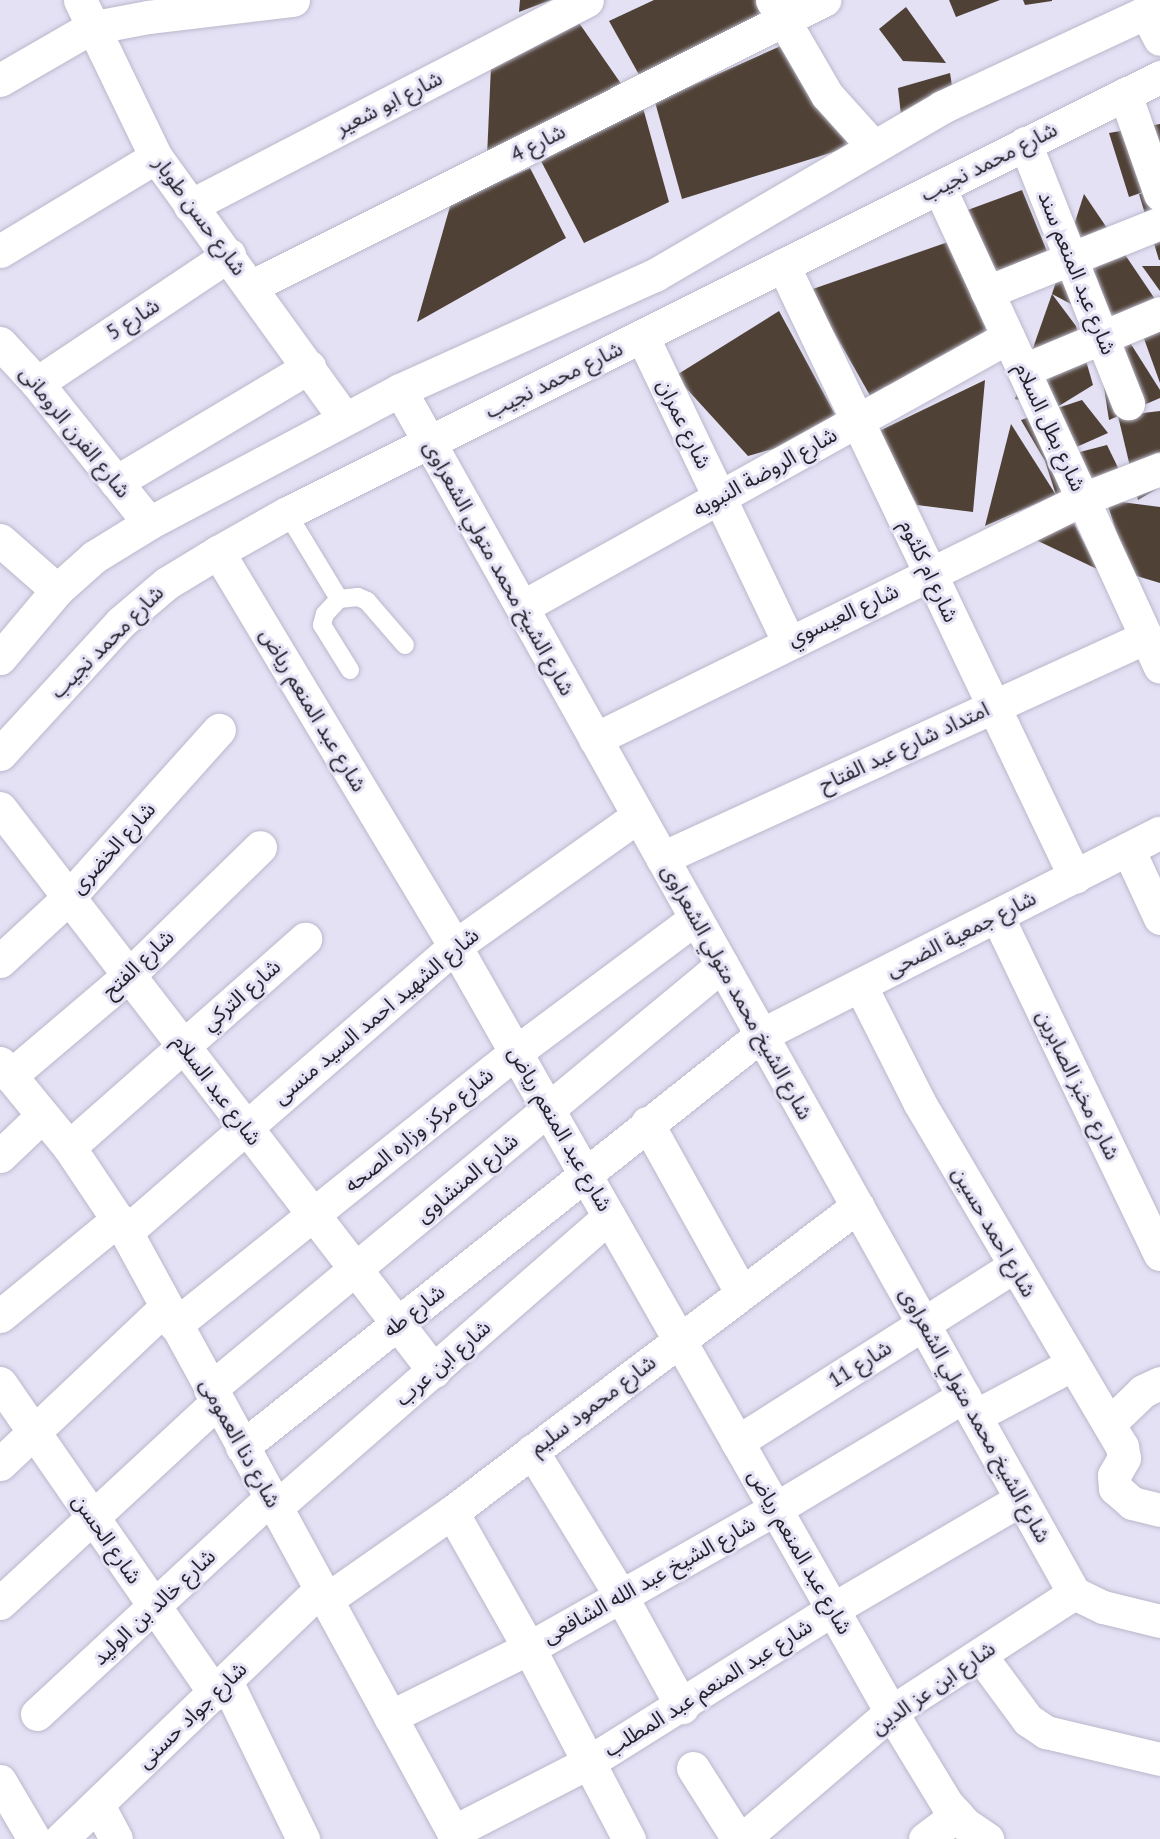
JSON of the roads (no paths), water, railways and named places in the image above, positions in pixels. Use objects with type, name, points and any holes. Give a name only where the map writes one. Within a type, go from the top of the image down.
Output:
[{"type":"street","points":[[0,80],[85,14],[148,17],[293,0]]},
{"type":"street","name":"شارع ابو شعير","points":[[190,206],[587,0]]},
{"type":"street","name":"شارع 4","points":[[252,286],[778,10],[824,0]]},
{"type":"street","points":[[778,10],[827,95],[873,146]]},
{"type":"street","name":"شارع حسن طوبار","points":[[85,14],[156,157],[190,206],[230,255],[344,418]]},
{"type":"street","points":[[0,658],[57,591],[94,557],[149,523],[400,390],[655,275],[942,107],[1155,19]]},
{"type":"street","name":"شارع محمد نجيب","points":[[0,754],[121,622],[167,583],[218,552],[287,513],[1160,77]]},
{"type":"street","points":[[1125,94],[1160,194]]},
{"type":"street","name":"شارع عبد المنعم سند","points":[[1026,143],[1128,403]]},
{"type":"street","points":[[0,251],[156,157]]},
{"type":"street","name":"شارع بطل السلام","points":[[939,187],[1083,499],[1147,618],[1160,667]]},
{"type":"street","points":[[987,292],[1160,223]]},
{"type":"street","name":"شارع 5","points":[[37,383],[230,255]]},
{"type":"street","name":"شارع ام كلثوم","points":[[783,265],[1075,877]]},
{"type":"street","points":[[1024,370],[1160,313]]},
{"type":"street","name":"شارع عمران","points":[[642,336],[788,641]]},
{"type":"street","name":"شارع الروضة النبويه","points":[[522,607],[1008,338]]},
{"type":"street","name":"شارع الفرن الرومانى","points":[[0,343],[37,383],[149,523]]},
{"type":"street","points":[[116,482],[309,367]]},
{"type":"street","name":"شارع الشيخ محمد متولي الشعراوى","points":[[400,390],[1074,1593]]},
{"type":"street","name":"شارع العيسوي","points":[[595,739],[788,641],[1083,499],[1160,469]]},
{"type":"street","points":[[0,540],[57,591]]},
{"type":"street","name":"شارع عبد المنعم رياض","points":[[218,552],[455,946],[891,1712],[957,1815],[987,1839]]},
{"type":"street","name":"امتداد شارع عبد الفتاح","points":[[662,858],[993,706],[1147,618]]},
{"type":"street","name":"شارع الخضرى","points":[[0,961],[69,898],[219,730]]},
{"type":"street","name":"شارع عبد السلام","points":[[0,808],[434,1371]]},
{"type":"street","name":"شارع الشهيد احمد السيد منسى","points":[[0,1316],[122,1225],[245,1126],[455,946],[638,816]]},
{"type":"street","name":"شارع جمعية الضحى","points":[[647,1122],[761,1035],[1160,833]]},
{"type":"street","name":"شارع الفتح","points":[[5,1069],[129,975],[261,847]]},
{"type":"street","points":[[1128,849],[1160,918]]},
{"type":"street","name":"شارع مخبز الصابرين","points":[[997,916],[1160,1254]]},
{"type":"street","name":"شارع مركز وزاره الصحه","points":[[0,1464],[34,1432],[170,1317],[313,1214],[516,1052],[696,918]]},
{"type":"street","name":"شارع التركي","points":[[69,1147],[305,939]]},
{"type":"street","name":"شارع المنشاوى","points":[[0,1603],[94,1519],[214,1396],[356,1271],[722,965]]},
{"type":"street","name":"شارع احمد حسين","points":[[860,985],[919,1102],[1124,1452],[1114,1475],[1115,1488],[1122,1497],[1132,1503],[1160,1509]]},
{"type":"street","name":"شارع دنا العمومى","points":[[5,1069],[69,1147],[122,1225],[170,1317],[455,1836]]},
{"type":"street","points":[[0,1156],[43,1115]]},
{"type":"street","points":[[647,1122],[741,1292]]},
{"type":"street","name":"شارع طه","points":[[242,1448],[586,1175],[647,1122]]},
{"type":"street","name":"شارع محمود سليم","points":[[324,1595],[452,1512],[858,1206]]},
{"type":"street","name":"شارع ابن عرب","points":[[272,1503],[434,1371],[609,1217]]},
{"type":"street","name":"شارع 11","points":[[737,1442],[1014,1266]]},
{"type":"street","name":"شارع الشيخ عبد الله الشافعى","points":[[390,1717],[529,1648],[775,1509],[969,1406],[1073,1364]]},
{"type":"street","name":"شارع الحسن","points":[[0,1383],[155,1608],[221,1689],[303,1839]]},
{"type":"street","points":[[1109,1424],[1143,1391],[1160,1383]]},
{"type":"street","points":[[532,1450],[621,1596],[682,1707]]},
{"type":"street","name":"شارع عبد المنعم عبد المطلب","points":[[455,1836],[589,1762],[682,1707],[833,1609],[1021,1498]]},
{"type":"street","name":"شارع خالد بن الوليد","points":[[37,1714],[272,1503]]},
{"type":"street","points":[[452,1512],[529,1648],[629,1839]]},
{"type":"street","points":[[1074,1593],[1103,1607],[1160,1621]]},
{"type":"street","name":"شارع ابن عز الدين","points":[[743,1839],[891,1712],[1074,1593]]},
{"type":"street","name":"شارع جواد حسنى","points":[[62,1839],[324,1595]]},
{"type":"street","points":[[980,1655],[1028,1720],[1046,1732],[1160,1759]]},
{"type":"street","points":[[693,1768],[738,1839]]},
{"type":"street","points":[[0,1781],[34,1839]]},
{"type":"street","points":[[98,1805],[116,1839]]},
{"type":"street","points":[[926,1839],[957,1815]]},
{"type":"lane","points":[[287,513],[339,599]]},
{"type":"lane","points":[[350,670],[322,625],[325,615],[339,599],[358,597],[367,601],[405,645]]}]
